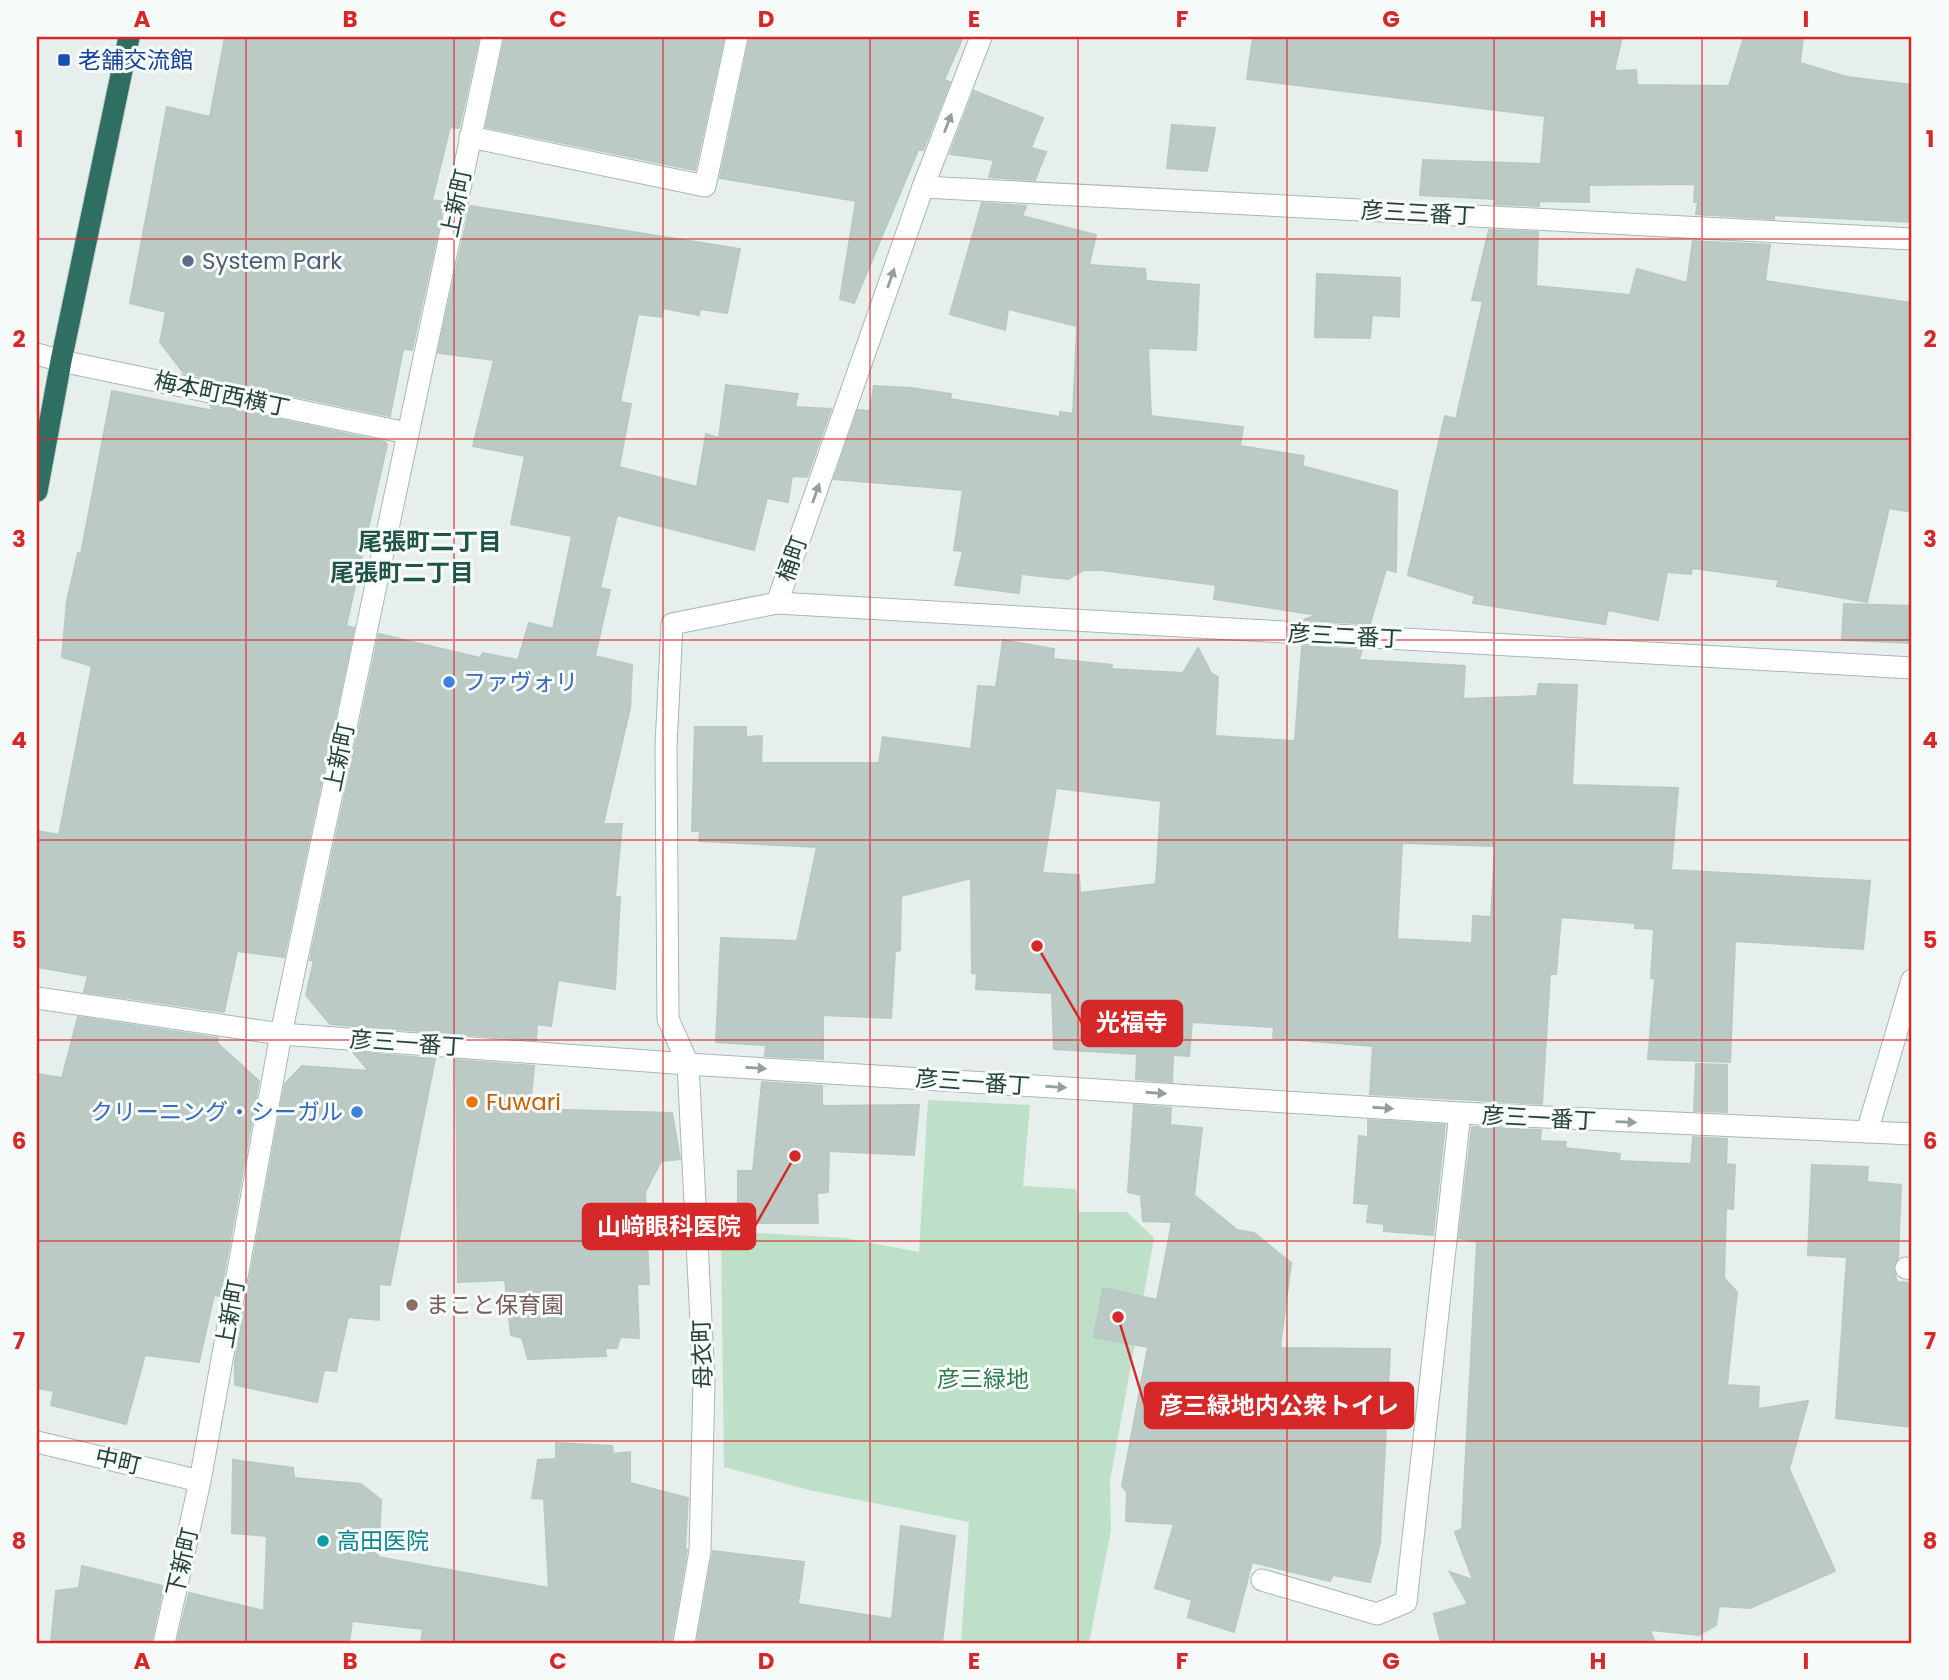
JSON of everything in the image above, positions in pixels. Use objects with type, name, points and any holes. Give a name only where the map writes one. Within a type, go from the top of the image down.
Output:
[{"type":"highway","points":[[37,491],[61,361],[129,37]]},
{"type":"street","name":"上新町","points":[[200,1481],[281,1034],[492,37]]},
{"type":"street","points":[[470,137],[705,186],[737,37]]},
{"type":"street","name":"桶町","points":[[688,1063],[668,1018],[666,746],[671,624],[777,603],[923,187],[981,37]]},
{"type":"street","name":"彦三三番丁","points":[[923,187],[1912,239]]},
{"type":"street","name":"梅本町西横丁","points":[[37,354],[407,433]]},
{"type":"street","name":"彦三二番丁","points":[[777,603],[1912,668]]},
{"type":"street","points":[[1867,1132],[1912,980]]},
{"type":"street","name":"彦三一番丁","points":[[37,998],[281,1034],[1460,1113],[1912,1134]]},
{"type":"street","name":"母衣町","points":[[684,1643],[700,1552],[704,1381],[688,1063]]},
{"type":"street","points":[[1262,1580],[1377,1614],[1406,1602],[1460,1113]]},
{"type":"street","name":"中町","points":[[37,1442],[200,1481]]},
{"type":"street","name":"下新町","points":[[164,1643],[200,1481]]},
{"type":"green space","name":"彦三緑地","points":[[928,1100],[1030,1105],[1023,1186],[1076,1189],[1079,1212],[1127,1212],[1154,1238],[1110,1481],[1111,1530],[1089,1643],[961,1643],[969,1522],[809,1490],[724,1467],[721,1231],[845,1238],[919,1252]]},
{"type":"building","points":[[225,37],[479,37],[459,128],[450,127],[432,200],[444,202],[412,350],[403,349],[390,416],[184,373],[160,342],[166,312],[130,303],[167,107],[210,117]]},
{"type":"building","points":[[505,37],[724,37],[695,170],[486,127]]},
{"type":"building","points":[[750,37],[963,37],[944,80],[950,82],[923,150],[918,150],[854,303],[840,299],[856,201],[720,178]]},
{"type":"building","points":[[1253,37],[1622,37],[1614,71],[1636,70],[1637,85],[1729,86],[1744,37],[1803,37],[1800,63],[1847,77],[1912,85],[1912,222],[1774,215],[1774,219],[1696,214],[1698,202],[1694,202],[1695,184],[1589,185],[1589,202],[1539,201],[1539,206],[1495,204],[1496,199],[1420,195],[1423,160],[1541,164],[1545,116],[1247,79]]},
{"type":"building","points":[[974,91],[1043,118],[1031,148],[1046,152],[1035,180],[989,177],[994,160],[950,154]]},
{"type":"building","points":[[1172,125],[1215,128],[1207,171],[1167,168]]},
{"type":"building","points":[[982,203],[1026,206],[1022,216],[1096,235],[1089,265],[1145,269],[1146,281],[1199,285],[1196,350],[1148,348],[1151,416],[1243,427],[1240,446],[1304,456],[1302,466],[1397,491],[1396,572],[1386,569],[1370,624],[1303,620],[1317,615],[1214,599],[1216,585],[1100,570],[1084,570],[1068,579],[1021,574],[1019,593],[955,585],[963,551],[954,550],[963,490],[834,479],[858,410],[870,411],[874,386],[951,394],[950,399],[1060,417],[1060,412],[1073,414],[1077,326],[1008,309],[1005,330],[950,314]]},
{"type":"building","points":[[470,206],[740,249],[727,313],[700,309],[699,315],[663,308],[662,317],[638,314],[620,402],[631,404],[619,467],[697,487],[706,434],[719,438],[726,385],[798,394],[795,407],[831,409],[807,477],[792,476],[788,502],[767,498],[754,550],[617,515],[600,588],[610,590],[595,656],[632,665],[630,708],[603,824],[622,824],[615,897],[620,897],[615,989],[558,980],[551,1026],[537,1024],[536,1040],[330,1024],[306,995],[314,960],[310,960],[379,634],[480,658],[483,653],[518,660],[529,623],[553,629],[572,536],[511,524],[525,456],[473,446],[494,360],[438,353]]},
{"type":"building","points":[[1489,230],[1538,232],[1536,286],[1630,295],[1637,269],[1687,283],[1693,241],[1770,245],[1765,281],[1912,303],[1912,512],[1889,508],[1867,602],[1777,586],[1779,580],[1692,568],[1691,574],[1667,572],[1658,620],[1608,610],[1605,624],[1473,603],[1475,596],[1408,575],[1445,416],[1456,419],[1483,301],[1472,300]]},
{"type":"building","points":[[1317,274],[1400,278],[1399,317],[1372,315],[1370,338],[1315,337]]},
{"type":"building","points":[[112,391],[214,411],[210,405],[385,442],[387,445],[346,626],[354,628],[284,957],[237,951],[224,1012],[84,992],[88,976],[37,967],[37,831],[59,835],[92,666],[62,657],[67,601],[78,553],[81,554]]},
{"type":"building","points":[[1844,604],[1912,606],[1912,643],[1842,640]]},
{"type":"building","points":[[1003,640],[1054,649],[1053,659],[1112,665],[1111,669],[1183,673],[1198,648],[1211,673],[1218,677],[1215,736],[1295,741],[1302,646],[1362,650],[1359,660],[1465,666],[1463,699],[1537,696],[1539,684],[1577,685],[1572,785],[1678,788],[1671,870],[1870,881],[1863,949],[1735,941],[1730,1062],[1648,1059],[1655,979],[1651,978],[1654,929],[1635,928],[1635,923],[1561,917],[1556,974],[1550,974],[1542,1104],[1370,1094],[1373,1046],[1273,1038],[1274,1027],[1192,1022],[1189,1056],[1173,1055],[1172,1082],[1136,1079],[1137,1054],[1054,1049],[1052,993],[976,989],[977,974],[972,973],[971,878],[901,896],[900,950],[895,952],[891,1018],[823,1015],[823,1059],[765,1056],[766,1045],[716,1042],[721,938],[797,941],[817,847],[699,841],[700,831],[692,831],[695,727],[746,727],[746,737],[762,736],[761,763],[879,763],[883,737],[971,749],[978,686],[996,687]],"holes":[[[1056,788],[1161,801],[1156,884],[1080,893],[1079,875],[1042,873]],[[1402,843],[1495,846],[1491,917],[1473,916],[1472,943],[1397,939]]]},
{"type":"building","points":[[78,1017],[218,1038],[217,1043],[259,1081],[220,1296],[214,1295],[199,1362],[145,1355],[126,1424],[51,1405],[54,1391],[37,1388],[37,1074],[62,1078]]},
{"type":"building","points":[[353,1052],[435,1059],[390,1285],[379,1284],[379,1320],[348,1317],[336,1371],[324,1370],[317,1402],[235,1385],[235,1361],[285,1084],[302,1066],[369,1071]]},
{"type":"building","points":[[456,1060],[534,1066],[530,1109],[672,1113],[680,1159],[661,1161],[645,1192],[649,1284],[637,1284],[639,1338],[620,1337],[617,1348],[605,1348],[606,1356],[528,1359],[522,1338],[511,1335],[505,1280],[458,1282]]},
{"type":"building","points":[[1696,1064],[1727,1065],[1727,1112],[1694,1111]]},
{"type":"building","points":[[762,1082],[822,1086],[822,1106],[919,1105],[914,1155],[829,1151],[828,1192],[817,1193],[818,1223],[749,1223],[749,1209],[738,1208],[738,1171],[753,1171]]},
{"type":"building","points":[[1134,1105],[1171,1108],[1170,1125],[1202,1128],[1194,1195],[1237,1230],[1254,1233],[1291,1263],[1280,1348],[1390,1349],[1380,1543],[1370,1582],[1333,1575],[1330,1581],[1252,1562],[1234,1632],[1188,1617],[1192,1600],[1155,1588],[1174,1524],[1126,1521],[1127,1492],[1122,1486],[1148,1347],[1094,1337],[1103,1288],[1157,1300],[1172,1222],[1143,1221],[1141,1195],[1128,1192]]},
{"type":"building","points":[[1368,1120],[1445,1125],[1433,1235],[1384,1231],[1384,1224],[1367,1222],[1369,1204],[1354,1203],[1359,1136],[1368,1137]]},
{"type":"building","points":[[1472,1127],[1541,1130],[1540,1141],[1566,1142],[1565,1148],[1620,1154],[1619,1161],[1691,1164],[1693,1137],[1727,1139],[1726,1164],[1735,1165],[1733,1209],[1726,1208],[1724,1278],[1737,1292],[1727,1385],[1759,1387],[1758,1409],[1808,1401],[1789,1469],[1835,1571],[1750,1608],[1719,1606],[1716,1625],[1699,1635],[1650,1630],[1655,1643],[1441,1643],[1434,1614],[1468,1604],[1450,1572],[1473,1580],[1455,1532],[1462,1529],[1477,1242],[1459,1238]]},
{"type":"building","points":[[1812,1165],[1868,1167],[1867,1182],[1901,1185],[1898,1258],[1893,1267],[1897,1282],[1912,1283],[1912,1427],[1836,1418],[1847,1257],[1808,1255]]},
{"type":"building","points":[[556,1443],[612,1446],[613,1454],[630,1452],[630,1483],[688,1498],[687,1550],[671,1643],[421,1643],[423,1629],[352,1621],[349,1643],[177,1643],[189,1593],[264,1611],[267,1536],[232,1533],[233,1460],[293,1468],[294,1478],[361,1484],[381,1500],[378,1557],[549,1588],[544,1499],[532,1498],[538,1460],[556,1459]]},
{"type":"building","points":[[901,1526],[955,1536],[942,1643],[697,1643],[713,1551],[804,1562],[798,1604],[892,1619]]},
{"type":"building","points":[[82,1566],[163,1586],[151,1643],[51,1643],[56,1591],[79,1588]]},
{"type":"place","name":"老舗交流館","points":[[64,60]]},
{"type":"place","name":"System Park","points":[[188,261]]},
{"type":"place","name":"ファヴォリ","points":[[449,682]]},
{"type":"place","name":"光福寺","points":[[1037,946]]},
{"type":"place","name":"Fuwari","points":[[472,1102]]},
{"type":"place","name":"クリーニング・シーガル","points":[[357,1112]]},
{"type":"place","name":"山﨑眼科医院","points":[[795,1156]]},
{"type":"place","name":"まこと保育園","points":[[412,1305]]},
{"type":"place","name":"彦三緑地内公衆トイレ","points":[[1118,1317]]},
{"type":"place","name":"高田医院","points":[[323,1541]]},
{"type":"district","name":"尾張町二丁目","points":[[430,542]]},
{"type":"district","name":"尾張町二丁目","points":[[402,573]]}]
